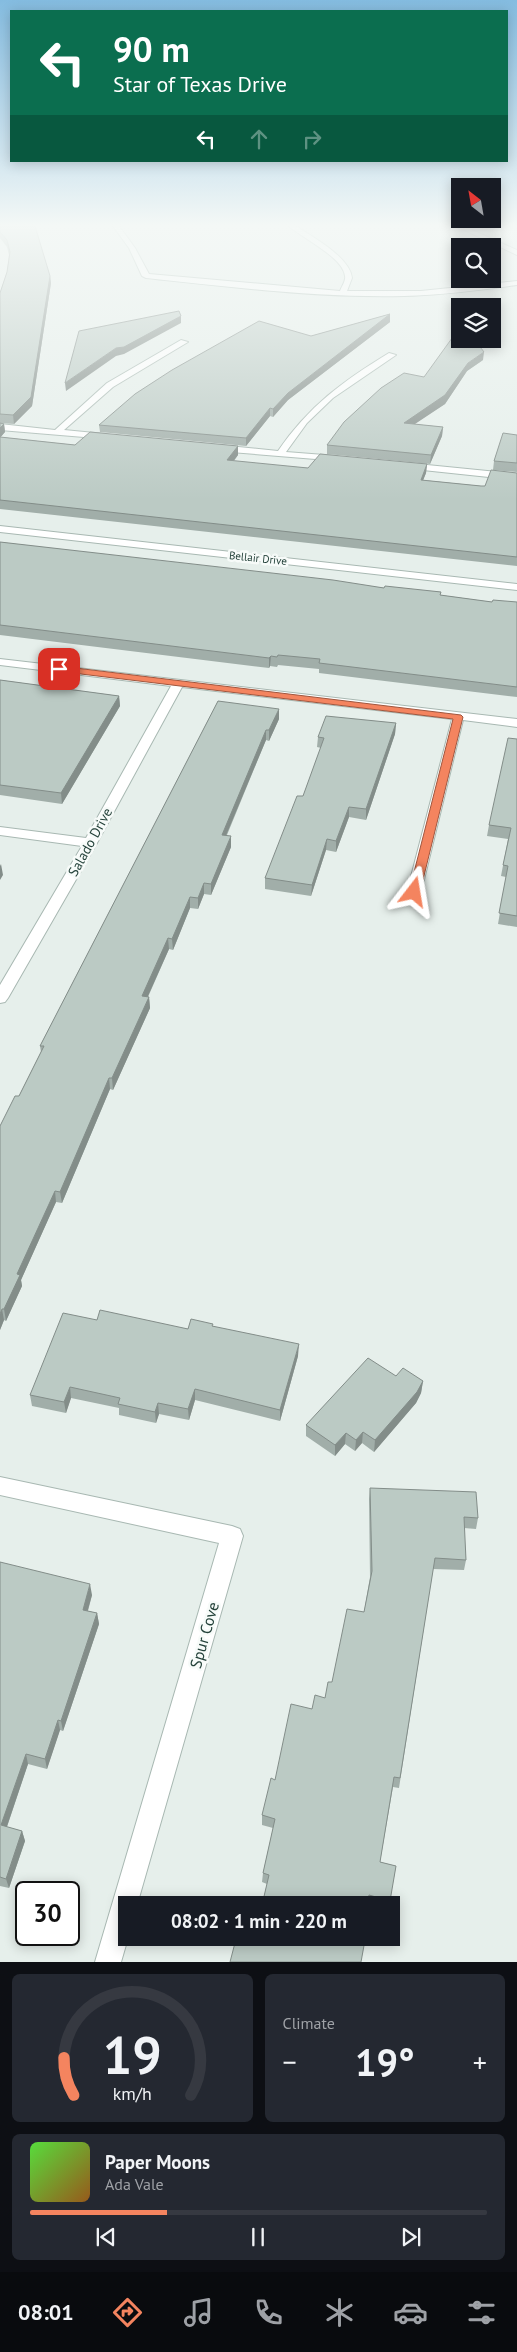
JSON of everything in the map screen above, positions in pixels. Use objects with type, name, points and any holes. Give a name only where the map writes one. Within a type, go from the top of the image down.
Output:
[{"type":"street","points":[[57,432],[110,385],[184,342]]},
{"type":"street","points":[[280,454],[296,429],[313,410],[345,384],[392,354]]},
{"type":"street","points":[[0,427],[115,438]]},
{"type":"street","points":[[212,447],[349,460]]},
{"type":"street","points":[[399,466],[517,478]]},
{"type":"street","name":"Bellair Drive","points":[[0,529],[517,586]]},
{"type":"street","points":[[0,662],[517,723]]},
{"type":"street","name":"Salado Drive","points":[[0,998],[90,843],[178,684]]},
{"type":"street","points":[[414,892],[458,717]]},
{"type":"street","points":[[0,832],[90,843]]},
{"type":"street","name":"Spur Cove","points":[[0,1486],[232,1536],[108,1962]]},
{"type":"building","points":[[0,318],[43,318],[31,397],[13,415],[0,414]]},
{"type":"building","points":[[146,318],[178,318],[124,347],[116,348],[65,383],[79,331]]},
{"type":"building","points":[[377,318],[385,318],[288,393],[273,409],[270,408],[246,438],[99,425],[135,394],[172,370],[259,321],[311,336]]},
{"type":"building","points":[[451,340],[451,348],[481,348],[484,352],[468,363],[445,395],[404,423],[443,427],[431,455],[327,445],[344,422],[381,388],[404,373],[424,377]]},
{"type":"building","points":[[90,432],[238,446],[227,460],[308,468],[320,454],[427,464],[421,480],[481,486],[485,486],[491,470],[517,473],[517,557],[0,500],[0,437],[75,445]]},
{"type":"building","points":[[503,433],[517,435],[517,463],[494,461]]},
{"type":"building","points":[[0,542],[333,580],[384,588],[385,586],[441,592],[440,595],[492,602],[493,600],[517,602],[517,687],[319,663],[320,659],[278,655],[277,657],[271,656],[269,658],[0,625]]},
{"type":"building","points":[[0,680],[119,696],[61,793],[0,785]]},
{"type":"building","points":[[218,701],[279,709],[269,730],[266,730],[222,835],[231,836],[211,884],[204,883],[198,898],[190,897],[172,939],[168,938],[142,996],[149,997],[112,1078],[109,1078],[60,1192],[55,1191],[17,1274],[20,1275],[0,1314],[0,1126],[15,1096],[19,1096],[44,1046],[40,1046]]},
{"type":"building","points":[[326,716],[396,723],[366,809],[349,807],[336,841],[327,839],[312,885],[265,878],[297,796],[303,796],[324,738],[318,737]]},
{"type":"building","points":[[508,738],[517,739],[517,916],[499,913],[508,866],[503,865],[511,828],[489,825]]},
{"type":"building","points":[[100,1310],[188,1329],[191,1319],[213,1324],[212,1326],[299,1344],[280,1410],[195,1389],[188,1409],[158,1403],[155,1412],[118,1404],[120,1398],[70,1387],[64,1402],[30,1395],[63,1313],[97,1320]]},
{"type":"building","points":[[368,1358],[396,1376],[403,1368],[423,1381],[417,1392],[375,1440],[363,1432],[356,1440],[346,1433],[335,1445],[306,1425]]},
{"type":"building","points":[[370,1488],[476,1492],[478,1518],[464,1517],[466,1560],[435,1558],[400,1778],[394,1777],[380,1862],[396,1866],[391,1896],[264,1896],[269,1875],[263,1873],[275,1819],[262,1815],[271,1778],[275,1780],[291,1704],[312,1709],[315,1695],[325,1698],[328,1682],[332,1682],[347,1609],[364,1612],[372,1571]]},
{"type":"building","points":[[0,1562],[90,1584],[83,1610],[97,1613],[61,1721],[58,1720],[45,1759],[26,1754],[1,1825],[22,1831],[6,1879],[0,1877]]},
{"type":"building","points":[[234,1946],[364,1946],[361,1962],[230,1962]]},
{"type":"route","points":[[59,669],[458,717],[414,892]]}]
